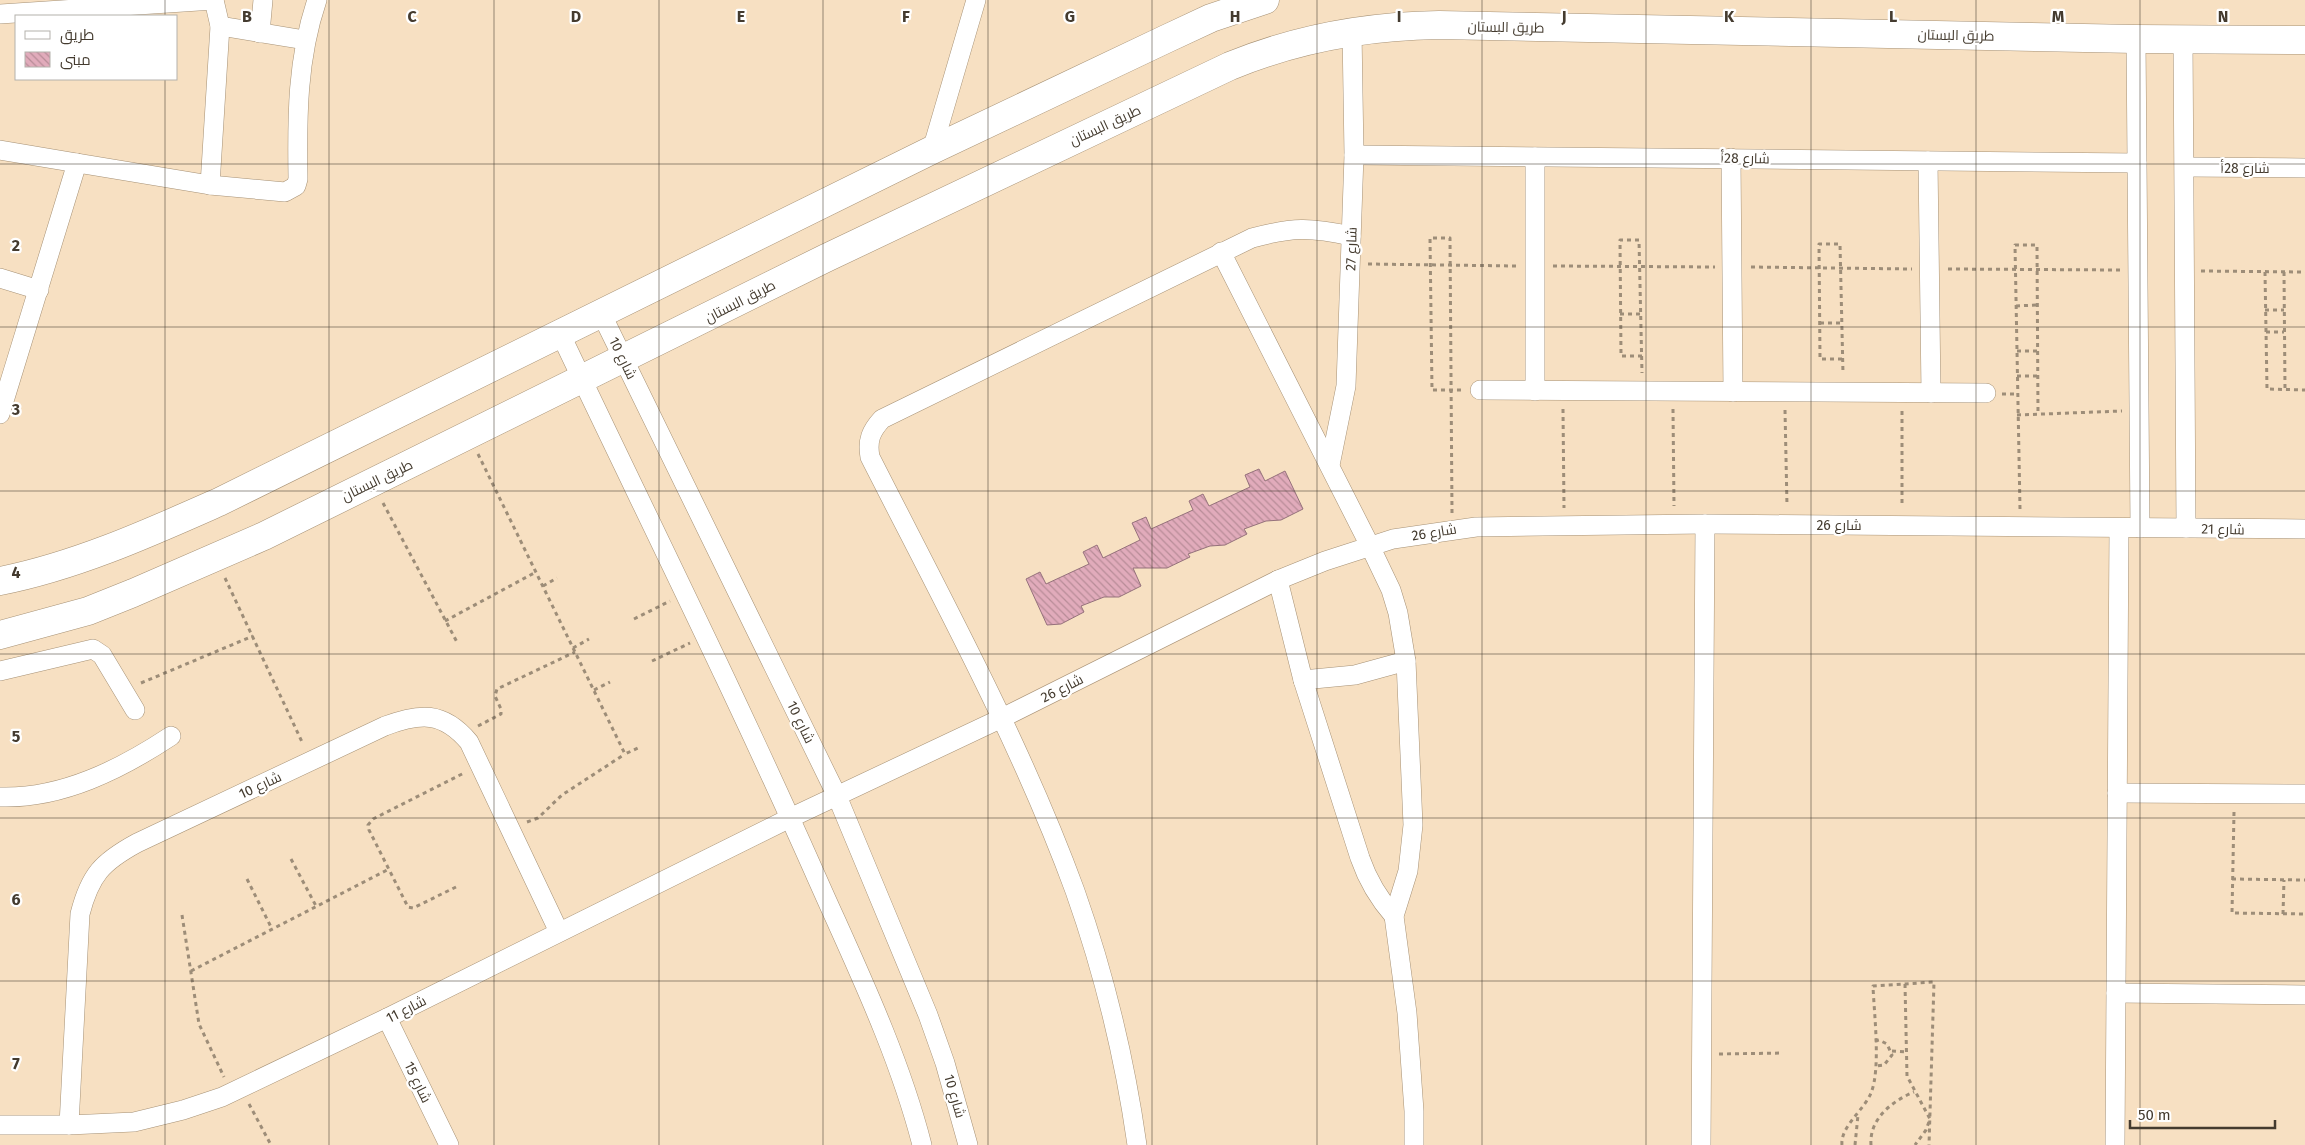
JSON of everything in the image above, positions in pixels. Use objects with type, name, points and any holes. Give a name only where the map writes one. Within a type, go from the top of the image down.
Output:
[{"type":"main road","points":[[0,581],[87,556],[185,518],[932,150],[1211,18],[1252,2]]},
{"type":"main road","name":"طريق البستان","points":[[0,634],[88,611],[215,557],[372,483],[826,258],[1230,66],[1292,43],[1352,31],[1398,26],[1439,25],[2136,39],[2305,40]]},
{"type":"street","points":[[0,14],[214,0],[220,26],[210,185]]},
{"type":"street","points":[[260,32],[263,0]]},
{"type":"street","points":[[0,150],[210,185],[285,192],[296,186],[298,179],[298,95],[305,40],[317,0]]},
{"type":"street","points":[[932,150],[976,0]]},
{"type":"street","points":[[220,26],[305,40]]},
{"type":"street","name":"شارع 27","points":[[1330,465],[1346,386],[1354,155],[1352,31]]},
{"type":"street","points":[[2183,38],[2186,270],[2186,528]]},
{"type":"street","points":[[2136,39],[2140,528]]},
{"type":"street","name":"شارع 28أ","points":[[1354,155],[2137,163]]},
{"type":"street","points":[[1535,157],[1535,391]]},
{"type":"street","points":[[1731,158],[1733,392]]},
{"type":"street","points":[[1928,160],[1931,393]]},
{"type":"street","points":[[0,414],[76,164]]},
{"type":"street","name":"شارع 28أ","points":[[2185,167],[2305,168]]},
{"type":"street","points":[[1137,1145],[1118,1046],[1099,969],[1078,902],[1046,818],[1002,718],[870,457],[868,446],[870,436],[882,419],[1252,238],[1284,230],[1318,229],[1352,236]]},
{"type":"street","points":[[1221,252],[1370,546],[1391,590],[1398,613],[1406,661],[1414,825],[1408,872],[1394,916],[1407,1013],[1414,1145]]},
{"type":"street","points":[[0,278],[39,290]]},
{"type":"street","name":"شارع 10","points":[[601,313],[837,796],[928,1015],[945,1062],[968,1145]]},
{"type":"street","points":[[560,333],[790,818],[876,1012],[899,1070],[922,1145]]},
{"type":"street","points":[[1480,390],[1986,393]]},
{"type":"street","points":[[1701,1145],[1705,524]]},
{"type":"street","name":"شارع 26","points":[[790,818],[1002,718],[1278,580],[1325,561],[1393,539],[1476,526],[1705,524],[2140,528]]},
{"type":"street","points":[[2115,1145],[2119,528]]},
{"type":"street","name":"شارع 21","points":[[2140,528],[2305,529]]},
{"type":"street","points":[[1278,580],[1303,680],[1368,880],[1379,899],[1394,916]]},
{"type":"street","points":[[0,671],[93,649],[100,652],[135,710]]},
{"type":"street","points":[[1303,680],[1355,675],[1406,661]]},
{"type":"street","name":"شارع 10","points":[[69,1125],[77,936],[80,914],[90,881],[102,866],[117,854],[385,726],[416,716],[440,719],[462,733],[469,742],[480,764],[559,932]]},
{"type":"street","points":[[0,797],[50,791],[93,779],[134,760],[171,736]]},
{"type":"street","points":[[2118,793],[2305,794]]},
{"type":"street","name":"شارع 11","points":[[0,1125],[69,1125],[134,1122],[183,1110],[236,1090],[387,1018],[790,818]]},
{"type":"street","points":[[2116,993],[2305,995]]},
{"type":"street","name":"شارع 15","points":[[387,1018],[449,1145]]},
{"type":"path","points":[[1452,529],[1451,390],[1450,238],[1430,238],[1432,390],[1451,390],[1480,390]]},
{"type":"path","points":[[1642,356],[1621,356],[1620,240],[1639,240],[1643,391]]},
{"type":"path","points":[[1842,359],[1820,359],[1819,244],[1840,244],[1843,392]]},
{"type":"path","points":[[2020,527],[2015,245],[2037,245],[2038,414]]},
{"type":"path","points":[[2186,270],[2305,272]]},
{"type":"path","points":[[2265,272],[2267,389],[2305,390]]},
{"type":"path","points":[[2284,272],[2285,389]]},
{"type":"path","points":[[2016,306],[2038,305]]},
{"type":"path","points":[[2265,310],[2284,310]]},
{"type":"path","points":[[1620,314],[1641,314]]},
{"type":"path","points":[[1820,323],[1842,323]]},
{"type":"path","points":[[2266,332],[2284,332]]},
{"type":"path","points":[[2017,352],[2038,351]]},
{"type":"path","points":[[2017,376],[2038,376]]},
{"type":"path","points":[[1562,391],[1564,525]]},
{"type":"path","points":[[1672,391],[1674,524]]},
{"type":"path","points":[[1785,392],[1787,525]]},
{"type":"path","points":[[1902,392],[1902,526]]},
{"type":"path","points":[[2017,415],[2139,410]]},
{"type":"path","points":[[469,435],[625,754]]},
{"type":"path","points":[[372,483],[458,644]]},
{"type":"path","points":[[215,557],[311,761]]},
{"type":"path","points":[[445,621],[536,572]]},
{"type":"path","points":[[543,586],[557,578]]},
{"type":"path","points":[[634,618],[684,594]]},
{"type":"path","points":[[123,690],[253,636]]},
{"type":"path","points":[[652,662],[704,636]]},
{"type":"path","points":[[573,648],[589,639]]},
{"type":"path","points":[[462,733],[501,714],[502,709],[495,696],[497,689],[575,652]]},
{"type":"path","points":[[594,690],[610,682]]},
{"type":"path","points":[[510,828],[538,818],[562,795],[625,754],[640,747]]},
{"type":"path","points":[[456,887],[410,908],[368,825],[371,821],[480,764]]},
{"type":"path","points":[[2235,794],[2232,913],[2305,914]]},
{"type":"path","points":[[291,859],[316,906]]},
{"type":"path","points":[[191,971],[389,869]]},
{"type":"path","points":[[247,879],[272,929]]},
{"type":"path","points":[[2232,879],[2305,880]]},
{"type":"path","points":[[2284,880],[2284,914]]},
{"type":"path","points":[[182,915],[199,1024],[236,1090],[271,1145]]},
{"type":"path","points":[[1842,1145],[1846,1128],[1858,1115],[1872,1091],[1875,1066],[1873,986],[1934,982],[1929,1145]]},
{"type":"path","points":[[1905,984],[1907,1076],[1930,1119]]},
{"type":"path","points":[[1875,1041],[1879,1040],[1887,1044],[1892,1051]]},
{"type":"path","points":[[1892,1051],[1906,1052]]},
{"type":"path","points":[[1875,1066],[1887,1063],[1892,1051]]},
{"type":"path","points":[[1701,1055],[1783,1053]]},
{"type":"path","points":[[1871,1145],[1870,1136],[1878,1119],[1896,1102],[1914,1092]]},
{"type":"path","points":[[1855,1145],[1858,1115]]},
{"type":"path","points":[[1915,1145],[1926,1130],[1930,1119]]},
{"type":"building","points":[[1259,469],[1265,481],[1285,471],[1303,509],[1281,520],[1266,521],[1244,529],[1247,534],[1225,545],[1210,546],[1188,554],[1190,557],[1167,568],[1133,568],[1141,586],[1119,597],[1104,597],[1081,606],[1084,612],[1061,624],[1047,625],[1026,579],[1040,572],[1046,584],[1089,564],[1083,552],[1097,545],[1103,558],[1140,540],[1132,523],[1146,517],[1151,529],[1193,510],[1189,501],[1203,494],[1209,506],[1250,487],[1245,475]]}]
